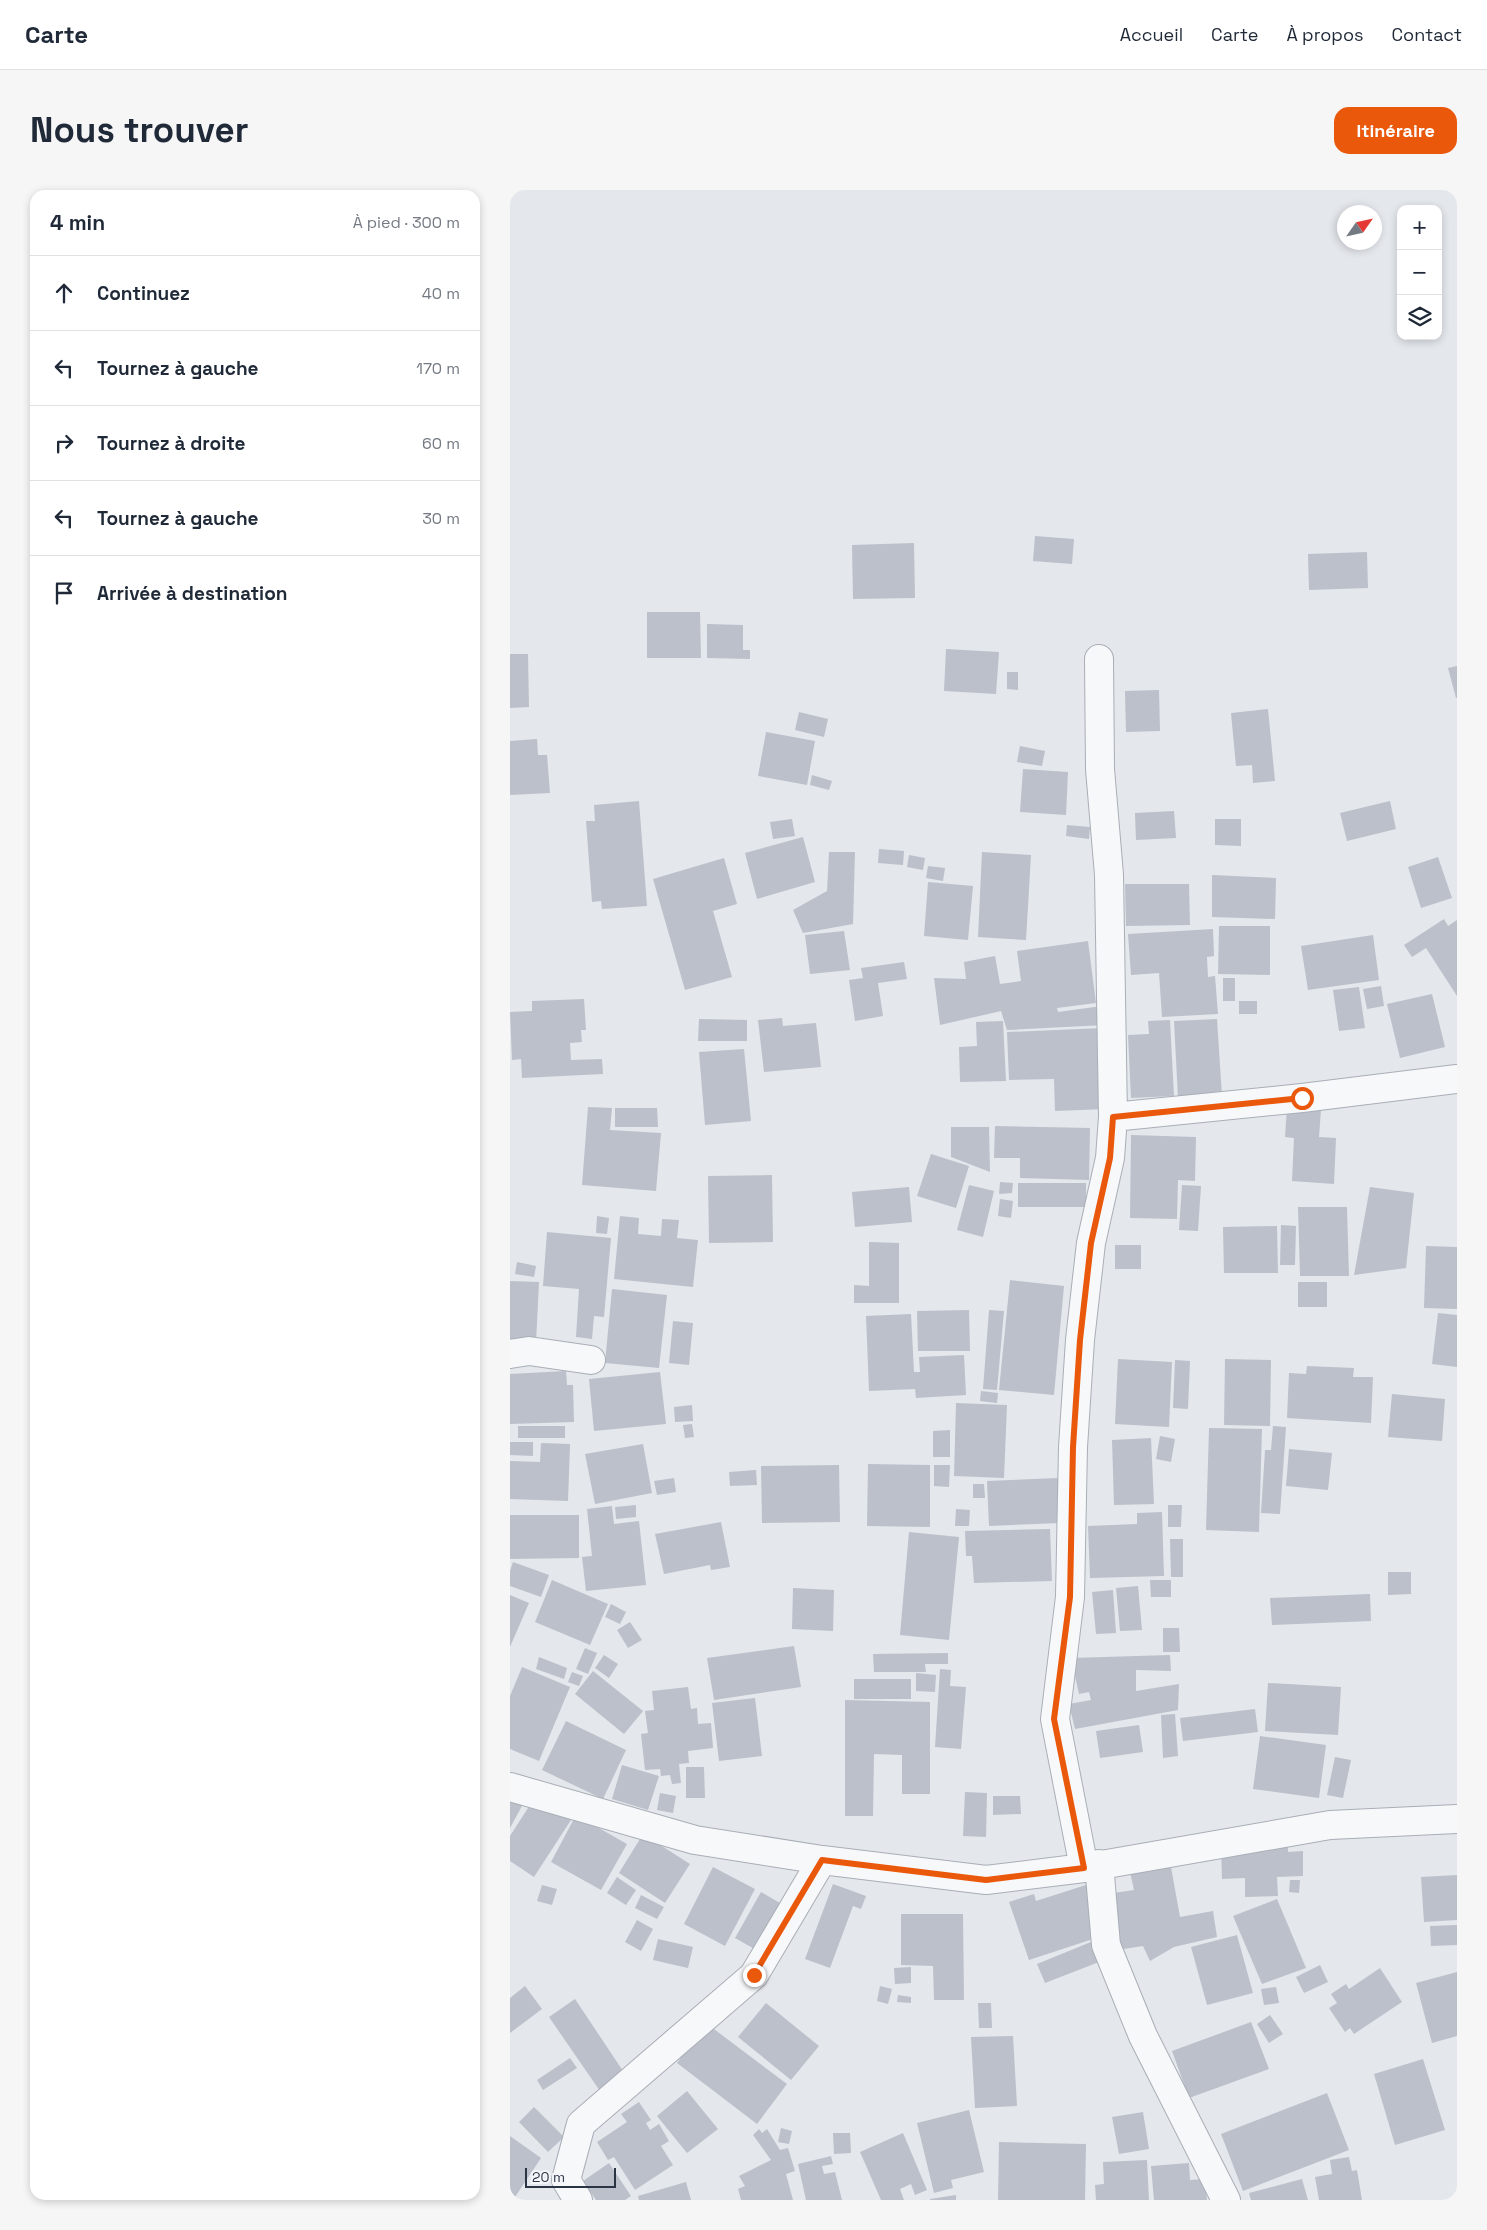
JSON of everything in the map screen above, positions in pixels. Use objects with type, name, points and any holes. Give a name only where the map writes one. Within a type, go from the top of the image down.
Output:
[{"type":"street","points":[[1099,659],[1100,769],[1109,875],[1113,1117],[1110,1158],[1091,1243],[1080,1340],[1073,1447],[1070,1597],[1054,1719],[1091,1866],[1106,1945],[1143,2036],[1226,2200]]},
{"type":"street","points":[[1113,1117],[1302,1098],[1457,1079]]},
{"type":"street","points":[[510,1354],[529,1351],[591,1360]]},
{"type":"street","points":[[510,1787],[695,1840],[822,1860],[986,1880],[1197,1850],[1330,1825],[1457,1819]]},
{"type":"street","points":[[578,2200],[566,2180],[581,2124],[754,1975],[822,1860]]},
{"type":"building","points":[[1035,536],[1074,539],[1072,564],[1033,561]]},
{"type":"building","points":[[914,543],[915,598],[853,599],[852,545]]},
{"type":"building","points":[[1367,552],[1368,588],[1309,590],[1308,554]]},
{"type":"building","points":[[647,612],[700,612],[701,658],[647,658]]},
{"type":"building","points":[[707,624],[743,625],[743,650],[750,650],[750,659],[707,658]]},
{"type":"building","points":[[946,649],[999,652],[996,694],[944,691]]},
{"type":"building","points":[[510,654],[528,654],[529,707],[510,708]]},
{"type":"building","points":[[1457,666],[1457,698],[1456,698],[1448,668]]},
{"type":"building","points":[[1007,672],[1018,672],[1018,690],[1007,689]]},
{"type":"building","points":[[1159,690],[1160,731],[1126,732],[1125,691]]},
{"type":"building","points":[[1268,709],[1275,781],[1253,783],[1252,765],[1236,766],[1231,713]]},
{"type":"building","points":[[799,712],[828,719],[824,737],[795,730]]},
{"type":"building","points":[[766,732],[815,741],[807,785],[758,776]]},
{"type":"building","points":[[537,739],[538,755],[547,755],[550,793],[510,795],[510,741]]},
{"type":"building","points":[[1020,746],[1045,751],[1042,766],[1017,762]]},
{"type":"building","points":[[1023,769],[1068,772],[1066,815],[1020,812]]},
{"type":"building","points":[[812,775],[832,781],[829,790],[810,785]]},
{"type":"building","points":[[639,801],[647,906],[602,909],[601,901],[592,902],[586,821],[595,821],[594,805]]},
{"type":"building","points":[[1390,801],[1396,829],[1347,841],[1340,813]]},
{"type":"building","points":[[1174,811],[1176,838],[1136,840],[1135,813]]},
{"type":"building","points":[[792,819],[795,836],[773,839],[770,822]]},
{"type":"building","points":[[1215,819],[1241,819],[1241,846],[1215,845]]},
{"type":"building","points":[[1067,825],[1090,827],[1089,839],[1066,836]]},
{"type":"building","points":[[803,837],[815,882],[757,899],[745,853]]},
{"type":"building","points":[[879,849],[904,851],[903,865],[878,863]]},
{"type":"building","points":[[829,852],[855,852],[853,924],[803,933],[793,910],[827,891]]},
{"type":"building","points":[[982,852],[1031,855],[1026,940],[978,937]]},
{"type":"building","points":[[909,855],[925,858],[923,870],[907,867]]},
{"type":"building","points":[[1438,857],[1452,898],[1421,908],[1408,867]]},
{"type":"building","points":[[724,858],[737,904],[713,911],[732,977],[685,990],[653,879]]},
{"type":"building","points":[[928,866],[945,868],[943,881],[926,878]]},
{"type":"building","points":[[1212,875],[1276,878],[1275,919],[1212,917]]},
{"type":"building","points":[[928,882],[973,886],[968,940],[924,936]]},
{"type":"building","points":[[1125,884],[1189,884],[1190,925],[1126,926]]},
{"type":"building","points":[[1444,919],[1448,926],[1457,920],[1457,996],[1426,948],[1412,957],[1404,945]]},
{"type":"building","points":[[1219,926],[1270,926],[1270,975],[1218,974]]},
{"type":"building","points":[[1213,929],[1214,956],[1207,957],[1208,977],[1215,976],[1218,1014],[1162,1017],[1159,973],[1131,975],[1128,934]]},
{"type":"building","points":[[844,931],[850,970],[810,974],[805,935]]},
{"type":"building","points":[[1373,935],[1379,980],[1308,990],[1301,946]]},
{"type":"building","points":[[1088,941],[1096,1003],[1057,1008],[1058,1012],[1102,1006],[1105,1025],[1007,1030],[1001,1011],[940,1025],[934,978],[966,979],[964,962],[995,956],[1000,984],[1021,981],[1017,951]]},
{"type":"building","points":[[904,962],[907,979],[878,983],[883,1016],[855,1021],[849,980],[863,978],[861,968]]},
{"type":"building","points":[[1223,978],[1235,978],[1235,1001],[1223,1001]]},
{"type":"building","points":[[1381,986],[1384,1006],[1367,1009],[1363,989]]},
{"type":"building","points":[[1359,987],[1365,1028],[1339,1031],[1333,990]]},
{"type":"building","points":[[1432,994],[1445,1047],[1400,1058],[1387,1004]]},
{"type":"building","points":[[584,999],[586,1030],[581,1030],[582,1042],[570,1043],[571,1060],[602,1059],[603,1074],[522,1078],[521,1059],[512,1060],[510,1012],[532,1011],[532,1001]]},
{"type":"building","points":[[1239,1001],[1257,1001],[1257,1014],[1239,1014]]},
{"type":"building","points":[[782,1018],[783,1026],[816,1023],[821,1067],[764,1072],[758,1020]]},
{"type":"building","points":[[699,1019],[747,1020],[747,1041],[698,1041]]},
{"type":"building","points":[[1217,1019],[1222,1096],[1178,1098],[1174,1021]]},
{"type":"building","points":[[1170,1020],[1174,1096],[1131,1098],[1128,1035],[1149,1034],[1148,1021]]},
{"type":"building","points":[[1003,1021],[1006,1081],[960,1082],[959,1047],[977,1046],[976,1022]]},
{"type":"building","points":[[1103,1028],[1106,1109],[1055,1111],[1054,1079],[1009,1080],[1007,1032]]},
{"type":"building","points":[[744,1049],[751,1121],[705,1125],[699,1052]]},
{"type":"building","points":[[588,1107],[612,1108],[610,1130],[661,1133],[656,1191],[582,1185]]},
{"type":"building","points":[[1287,1107],[1321,1109],[1319,1137],[1336,1138],[1334,1184],[1292,1181],[1294,1138],[1285,1137]]},
{"type":"building","points":[[615,1108],[657,1108],[658,1127],[615,1127]]},
{"type":"building","points":[[995,1126],[1090,1128],[1089,1180],[1020,1178],[1020,1158],[994,1158]]},
{"type":"building","points":[[951,1127],[989,1127],[990,1172],[951,1157]]},
{"type":"building","points":[[1131,1135],[1196,1137],[1195,1181],[1178,1180],[1177,1219],[1130,1218]]},
{"type":"building","points":[[931,1154],[969,1166],[956,1208],[917,1196]]},
{"type":"building","points":[[772,1175],[773,1242],[709,1243],[708,1176]]},
{"type":"building","points":[[1000,1182],[1013,1183],[1012,1193],[999,1194]]},
{"type":"building","points":[[1018,1183],[1086,1183],[1086,1207],[1018,1207]]},
{"type":"building","points":[[969,1185],[994,1191],[983,1237],[957,1230]]},
{"type":"building","points":[[1182,1185],[1201,1186],[1198,1231],[1179,1230]]},
{"type":"building","points":[[909,1187],[912,1222],[855,1227],[852,1192]]},
{"type":"building","points":[[1370,1187],[1414,1193],[1406,1268],[1354,1275]]},
{"type":"building","points":[[1000,1199],[1013,1201],[1011,1218],[998,1216]]},
{"type":"building","points":[[1298,1207],[1347,1207],[1349,1276],[1300,1276]]},
{"type":"building","points":[[597,1216],[609,1218],[607,1234],[596,1233]]},
{"type":"building","points":[[620,1216],[639,1218],[638,1234],[661,1236],[662,1219],[679,1220],[677,1238],[698,1240],[693,1287],[614,1279]]},
{"type":"building","points":[[1281,1225],[1296,1226],[1295,1265],[1280,1265]]},
{"type":"building","points":[[1277,1226],[1278,1273],[1224,1273],[1223,1227]]},
{"type":"building","points":[[547,1232],[611,1238],[604,1317],[594,1316],[592,1339],[576,1337],[579,1289],[543,1286]]},
{"type":"building","points":[[869,1242],[899,1243],[899,1303],[854,1303],[854,1285],[869,1286]]},
{"type":"building","points":[[1115,1245],[1141,1245],[1141,1269],[1115,1269]]},
{"type":"building","points":[[1426,1246],[1457,1247],[1457,1309],[1424,1308]]},
{"type":"building","points":[[517,1262],[536,1266],[534,1277],[515,1274]]},
{"type":"building","points":[[1010,1280],[1064,1286],[1054,1395],[999,1390]]},
{"type":"building","points":[[510,1281],[539,1282],[536,1343],[510,1342]]},
{"type":"building","points":[[1298,1282],[1327,1282],[1327,1307],[1298,1307]]},
{"type":"building","points":[[612,1289],[667,1295],[659,1368],[605,1363]]},
{"type":"building","points":[[969,1310],[970,1351],[918,1351],[917,1311]]},
{"type":"building","points":[[989,1310],[1004,1311],[997,1390],[983,1389]]},
{"type":"building","points":[[1438,1313],[1457,1315],[1457,1367],[1432,1364]]},
{"type":"building","points":[[911,1314],[914,1372],[920,1372],[919,1357],[964,1355],[966,1395],[916,1398],[915,1389],[869,1391],[866,1316]]},
{"type":"building","points":[[673,1321],[693,1323],[689,1365],[669,1363]]},
{"type":"building","points":[[1118,1359],[1172,1362],[1169,1427],[1115,1424]]},
{"type":"building","points":[[1225,1359],[1271,1360],[1270,1426],[1224,1425]]},
{"type":"building","points":[[1175,1360],[1190,1361],[1188,1409],[1173,1408]]},
{"type":"building","points":[[1307,1366],[1354,1368],[1353,1377],[1373,1377],[1371,1423],[1287,1418],[1289,1373],[1306,1374]]},
{"type":"building","points":[[566,1371],[567,1385],[573,1385],[574,1422],[510,1424],[510,1374]]},
{"type":"building","points":[[660,1372],[666,1424],[594,1431],[589,1379]]},
{"type":"building","points":[[981,1391],[998,1393],[997,1403],[980,1401]]},
{"type":"building","points":[[1392,1394],[1445,1399],[1442,1441],[1388,1437]]},
{"type":"building","points":[[956,1403],[1007,1405],[1004,1478],[954,1476]]},
{"type":"building","points":[[692,1405],[693,1421],[675,1422],[674,1407]]},
{"type":"building","points":[[692,1424],[694,1437],[685,1438],[683,1425]]},
{"type":"building","points":[[518,1426],[565,1426],[565,1438],[518,1438]]},
{"type":"building","points":[[1273,1426],[1286,1427],[1280,1514],[1261,1513],[1265,1450],[1271,1450]]},
{"type":"building","points":[[1209,1428],[1262,1429],[1259,1532],[1206,1530]]},
{"type":"building","points":[[950,1430],[950,1457],[933,1457],[933,1431]]},
{"type":"building","points":[[1160,1436],[1175,1439],[1171,1462],[1156,1459]]},
{"type":"building","points":[[1151,1438],[1154,1504],[1114,1505],[1112,1440]]},
{"type":"building","points":[[510,1442],[533,1442],[533,1456],[510,1455]]},
{"type":"building","points":[[541,1443],[570,1444],[568,1501],[510,1499],[510,1461],[540,1462]]},
{"type":"building","points":[[643,1444],[652,1493],[595,1504],[585,1454]]},
{"type":"building","points":[[1289,1449],[1332,1453],[1328,1490],[1286,1486]]},
{"type":"building","points":[[868,1464],[930,1465],[930,1527],[867,1526]]},
{"type":"building","points":[[839,1465],[840,1522],[762,1523],[761,1466]]},
{"type":"building","points":[[934,1465],[950,1465],[949,1487],[934,1486]]},
{"type":"building","points":[[756,1470],[757,1485],[730,1486],[729,1472]]},
{"type":"building","points":[[674,1478],[676,1492],[657,1495],[654,1481]]},
{"type":"building","points":[[1058,1478],[1060,1523],[989,1526],[987,1481]]},
{"type":"building","points":[[973,1484],[984,1484],[985,1498],[973,1498]]},
{"type":"building","points":[[636,1505],[636,1517],[616,1519],[615,1507]]},
{"type":"building","points":[[1168,1505],[1182,1505],[1181,1527],[1168,1527]]},
{"type":"building","points":[[612,1506],[614,1524],[639,1521],[646,1585],[586,1591],[582,1557],[592,1556],[587,1509]]},
{"type":"building","points":[[956,1509],[970,1510],[969,1526],[955,1526]]},
{"type":"building","points":[[1162,1512],[1164,1576],[1090,1578],[1088,1526],[1137,1524],[1137,1513]]},
{"type":"building","points":[[510,1515],[579,1515],[579,1558],[510,1559]]},
{"type":"building","points":[[721,1522],[730,1567],[711,1570],[710,1565],[664,1574],[655,1534]]},
{"type":"building","points":[[1050,1529],[1052,1581],[974,1583],[972,1556],[966,1556],[965,1531]]},
{"type":"building","points":[[909,1532],[959,1537],[949,1640],[900,1635]]},
{"type":"building","points":[[1170,1539],[1183,1539],[1183,1577],[1171,1577]]},
{"type":"building","points":[[513,1562],[549,1575],[541,1597],[510,1586],[510,1571]]},
{"type":"building","points":[[1388,1572],[1411,1572],[1411,1594],[1388,1595]]},
{"type":"building","points":[[552,1580],[608,1604],[590,1645],[535,1622]]},
{"type":"building","points":[[1150,1580],[1171,1580],[1171,1597],[1151,1597]]},
{"type":"building","points":[[1138,1586],[1142,1630],[1120,1631],[1116,1588]]},
{"type":"building","points":[[793,1588],[834,1590],[833,1631],[792,1629]]},
{"type":"building","points":[[1113,1590],[1116,1633],[1096,1634],[1092,1592]]},
{"type":"building","points":[[1370,1594],[1371,1621],[1272,1625],[1270,1598]]},
{"type":"building","points":[[510,1595],[529,1603],[510,1647]]},
{"type":"building","points":[[611,1604],[626,1612],[620,1624],[605,1617]]},
{"type":"building","points":[[630,1622],[642,1640],[628,1648],[617,1630]]},
{"type":"building","points":[[1163,1628],[1179,1628],[1180,1652],[1163,1652]]},
{"type":"building","points":[[794,1646],[801,1687],[714,1700],[707,1658]]},
{"type":"building","points":[[585,1648],[597,1653],[588,1674],[576,1669]]},
{"type":"building","points":[[948,1653],[948,1664],[925,1664],[926,1672],[874,1672],[873,1654]]},
{"type":"building","points":[[604,1655],[618,1664],[609,1678],[595,1668]]},
{"type":"building","points":[[1170,1655],[1171,1671],[1136,1670],[1136,1691],[1179,1684],[1178,1710],[1075,1729],[1069,1704],[1091,1700],[1089,1692],[1079,1694],[1071,1658]]},
{"type":"building","points":[[539,1657],[567,1668],[564,1679],[536,1669]]},
{"type":"building","points":[[522,1667],[570,1687],[539,1761],[510,1749],[510,1696]]},
{"type":"building","points":[[940,1669],[951,1670],[950,1686],[966,1687],[961,1749],[935,1747]]},
{"type":"building","points":[[593,1671],[643,1711],[624,1734],[575,1694]]},
{"type":"building","points":[[572,1672],[583,1676],[579,1686],[568,1682]]},
{"type":"building","points":[[916,1673],[936,1675],[935,1692],[916,1691]]},
{"type":"building","points":[[854,1679],[911,1679],[911,1699],[854,1699]]},
{"type":"building","points":[[1268,1683],[1341,1687],[1338,1735],[1265,1731]]},
{"type":"building","points":[[688,1687],[691,1709],[697,1708],[698,1724],[711,1723],[713,1748],[688,1751],[689,1763],[679,1764],[681,1783],[672,1784],[670,1775],[661,1776],[660,1769],[645,1770],[641,1734],[648,1733],[645,1711],[654,1710],[652,1691]]},
{"type":"building","points":[[755,1698],[762,1756],[719,1761],[712,1703]]},
{"type":"building","points":[[845,1700],[930,1702],[930,1794],[902,1794],[902,1755],[874,1754],[873,1816],[845,1816]]},
{"type":"building","points":[[1255,1709],[1258,1732],[1183,1741],[1180,1718]]},
{"type":"building","points":[[1175,1714],[1178,1756],[1163,1758],[1161,1715]]},
{"type":"building","points":[[566,1721],[626,1750],[603,1799],[542,1770]]},
{"type":"building","points":[[1139,1725],[1143,1752],[1100,1758],[1096,1731]]},
{"type":"building","points":[[1260,1736],[1326,1745],[1319,1798],[1253,1789]]},
{"type":"building","points":[[1335,1757],[1351,1760],[1343,1798],[1327,1795]]},
{"type":"building","points":[[622,1765],[659,1776],[648,1810],[612,1799]]},
{"type":"building","points":[[686,1767],[704,1767],[705,1798],[686,1798]]},
{"type":"building","points":[[965,1792],[987,1793],[986,1837],[963,1836]]},
{"type":"building","points":[[660,1793],[676,1796],[673,1813],[657,1810]]},
{"type":"building","points":[[993,1796],[1020,1796],[1021,1814],[993,1815]]},
{"type":"building","points":[[510,1797],[523,1804],[510,1828]]},
{"type":"building","points":[[535,1797],[571,1820],[534,1877],[510,1861],[510,1836]]},
{"type":"building","points":[[576,1815],[627,1844],[601,1890],[551,1862]]},
{"type":"building","points":[[643,1834],[690,1864],[665,1903],[619,1873]]},
{"type":"building","points":[[1288,1846],[1288,1852],[1303,1851],[1303,1876],[1277,1877],[1278,1896],[1245,1897],[1245,1878],[1222,1879],[1221,1848]]},
{"type":"building","points":[[1169,1856],[1180,1917],[1213,1911],[1217,1937],[1174,1947],[1150,1961],[1143,1946],[1117,1950],[1107,1894],[1134,1890],[1128,1863]]},
{"type":"building","points":[[713,1867],[755,1889],[725,1946],[684,1924]]},
{"type":"building","points":[[1457,1875],[1457,1920],[1424,1922],[1421,1877]]},
{"type":"building","points":[[617,1877],[636,1890],[626,1905],[607,1893]]},
{"type":"building","points":[[1290,1880],[1300,1880],[1299,1893],[1289,1892]]},
{"type":"building","points":[[833,1884],[866,1896],[861,1909],[853,1906],[830,1968],[805,1959]]},
{"type":"building","points":[[542,1885],[557,1889],[552,1905],[537,1901]]},
{"type":"building","points":[[1086,1885],[1102,1936],[1029,1960],[1009,1902],[1034,1894],[1036,1901]]},
{"type":"building","points":[[761,1892],[785,1906],[760,1952],[735,1938]]},
{"type":"building","points":[[641,1895],[664,1907],[657,1919],[635,1908]]},
{"type":"building","points":[[1277,1899],[1306,1968],[1262,1984],[1233,1916]]},
{"type":"building","points":[[901,1914],[963,1914],[964,2000],[934,2000],[933,1966],[901,1965]]},
{"type":"building","points":[[637,1920],[653,1929],[641,1951],[625,1942]]},
{"type":"building","points":[[1457,1925],[1457,1945],[1431,1946],[1430,1926]]},
{"type":"building","points":[[1237,1935],[1253,1993],[1207,2005],[1191,1947]]},
{"type":"building","points":[[658,1939],[693,1947],[688,1968],[653,1960]]},
{"type":"building","points":[[1091,1942],[1099,1962],[1045,1983],[1037,1964]]},
{"type":"building","points":[[1320,1965],[1328,1982],[1304,1993],[1296,1977]]},
{"type":"building","points":[[911,1967],[911,1983],[895,1984],[894,1968]]},
{"type":"building","points":[[1380,1968],[1402,2002],[1354,2034],[1350,2028],[1345,2032],[1329,2008],[1337,2003],[1331,1994],[1346,1984],[1349,1989]]},
{"type":"building","points":[[1457,1972],[1457,2036],[1432,2043],[1416,1983]]},
{"type":"building","points":[[525,1986],[542,2009],[510,2033],[510,1998]]},
{"type":"building","points":[[880,1986],[892,1989],[888,2004],[877,2001]]},
{"type":"building","points":[[1276,1987],[1279,2003],[1264,2005],[1261,1989]]},
{"type":"building","points":[[898,1995],[911,1997],[911,2003],[897,2002]]},
{"type":"building","points":[[575,1999],[627,2077],[602,2094],[549,2017]]},
{"type":"building","points":[[766,2003],[819,2046],[791,2080],[738,2037]]},
{"type":"building","points":[[978,2003],[991,2003],[992,2028],[979,2028]]},
{"type":"building","points":[[1270,2015],[1283,2034],[1269,2043],[1257,2024]]},
{"type":"building","points":[[1251,2022],[1269,2069],[1189,2098],[1172,2051]]},
{"type":"building","points":[[706,2023],[787,2084],[757,2124],[677,2063]]},
{"type":"building","points":[[1013,2036],[1017,2106],[975,2108],[971,2037]]},
{"type":"building","points":[[570,2058],[577,2068],[543,2090],[537,2080]]},
{"type":"building","points":[[1423,2059],[1445,2130],[1395,2145],[1374,2074]]},
{"type":"building","points":[[687,2091],[718,2129],[687,2153],[657,2116]]},
{"type":"building","points":[[1327,2093],[1349,2150],[1243,2191],[1221,2134]]},
{"type":"building","points":[[639,2102],[651,2120],[646,2123],[650,2130],[659,2124],[669,2141],[661,2146],[673,2165],[635,2190],[614,2157],[608,2160],[597,2142],[627,2122],[621,2114]]},
{"type":"building","points":[[534,2107],[564,2137],[548,2152],[519,2122]]},
{"type":"building","points":[[969,2110],[984,2172],[951,2180],[953,2188],[934,2193],[917,2123]]},
{"type":"building","points":[[1143,2112],[1149,2149],[1119,2154],[1112,2117]]},
{"type":"building","points":[[781,2128],[792,2131],[789,2144],[778,2142]]},
{"type":"building","points":[[759,2129],[762,2133],[767,2129],[780,2150],[788,2148],[795,2171],[786,2174],[793,2200],[741,2200],[738,2189],[745,2186],[739,2176],[771,2160],[753,2135]]},
{"type":"building","points":[[833,2133],[850,2133],[851,2153],[834,2154]]},
{"type":"building","points":[[903,2133],[927,2190],[915,2195],[911,2184],[900,2189],[904,2200],[881,2200],[860,2152]]},
{"type":"building","points":[[510,2136],[541,2158],[513,2200],[510,2200]]},
{"type":"building","points":[[999,2142],[1086,2144],[1085,2200],[998,2200]]},
{"type":"building","points":[[831,2156],[833,2164],[822,2166],[824,2174],[835,2172],[842,2200],[806,2200],[798,2164]]},
{"type":"building","points":[[1349,2157],[1352,2171],[1357,2170],[1362,2200],[1319,2200],[1315,2177],[1332,2174],[1330,2160]]},
{"type":"building","points":[[1147,2160],[1149,2200],[1096,2200],[1095,2185],[1104,2184],[1103,2162]]},
{"type":"building","points":[[609,2163],[631,2196],[625,2200],[596,2200],[583,2181]]},
{"type":"building","points":[[1189,2163],[1190,2180],[1205,2179],[1207,2200],[1154,2200],[1151,2166]]},
{"type":"building","points":[[1302,2179],[1308,2200],[1251,2200],[1249,2193]]},
{"type":"building","points":[[686,2182],[691,2200],[639,2200],[638,2196]]},
{"type":"building","points":[[956,2195],[956,2200],[930,2200],[930,2199]]},
{"type":"route","points":[[754,1975],[822,1860],[986,1880],[1084,1868],[1054,1719],[1070,1597],[1073,1447],[1080,1340],[1091,1243],[1110,1158],[1113,1117],[1302,1098]]}]
